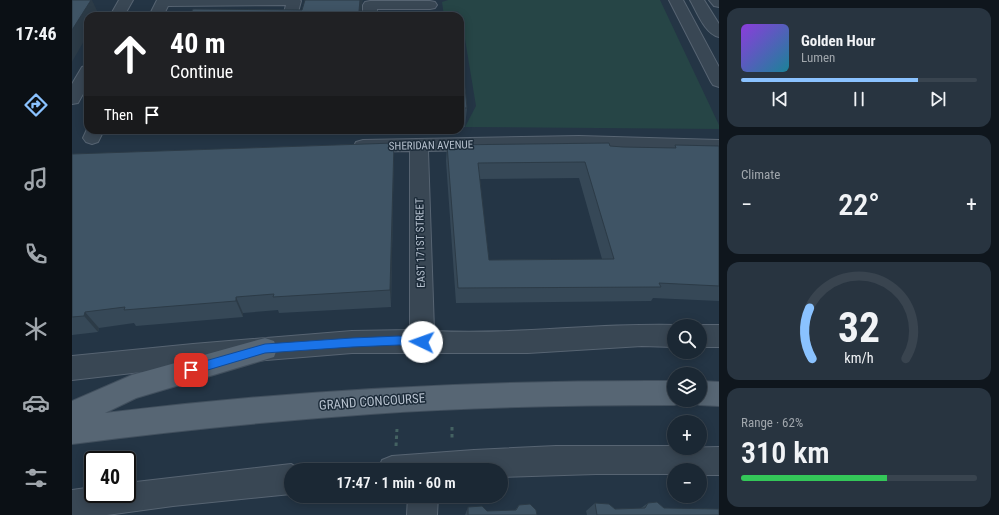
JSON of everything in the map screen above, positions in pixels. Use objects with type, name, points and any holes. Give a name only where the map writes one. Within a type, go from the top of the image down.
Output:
[{"type":"main road","points":[[72,414],[132,386],[265,349]]},
{"type":"main road","name":"GRAND CONCOURSE","points":[[72,430],[270,408],[417,398],[620,392],[667,393]]},
{"type":"main road","points":[[707,393],[719,394]]},
{"type":"street","points":[[119,12],[126,0]]},
{"type":"street","points":[[676,0],[719,81]]},
{"type":"street","points":[[697,0],[709,21],[719,33]]},
{"type":"street","points":[[716,0],[719,3]]},
{"type":"street","points":[[158,12],[163,2],[294,1],[291,12]]},
{"type":"street","points":[[370,12],[370,5],[430,7]]},
{"type":"street","points":[[709,21],[712,37],[719,54]]},
{"type":"street","points":[[78,97],[84,81]]},
{"type":"street","name":"SHERIDAN AVENUE","points":[[344,147],[579,142],[719,146]]},
{"type":"street","name":"EAST 171ST STREET","points":[[419,145],[422,342]]},
{"type":"street","points":[[72,368],[352,342],[528,342],[642,335],[667,336]]},
{"type":"street","points":[[707,336],[719,336]]},
{"type":"street","points":[[508,463],[568,460],[719,461]]},
{"type":"street","points":[[72,505],[174,491],[284,480]]},
{"type":"street","points":[[422,515],[423,503]]},
{"type":"path","points":[[452,427],[452,442]]},
{"type":"path","points":[[394,461],[397,429]]},
{"type":"green space","points":[[448,0],[660,0],[719,125],[719,129],[465,127],[476,106],[464,33],[464,12],[443,12],[442,2]]},
{"type":"building","points":[[72,0],[91,0],[72,30]]},
{"type":"building","points":[[305,0],[360,0],[359,11],[458,12],[191,12],[193,9],[302,10]]},
{"type":"building","points":[[464,77],[467,108],[464,108]]},
{"type":"building","points":[[394,143],[390,290],[273,297],[274,294],[236,297],[236,301],[124,310],[125,307],[85,312],[84,316],[72,317],[72,154]]},
{"type":"building","points":[[609,143],[610,146],[623,147],[676,148],[675,145],[719,146],[719,286],[659,283],[661,287],[458,288],[447,145]],"holes":[[[585,162],[614,259],[489,260],[478,163]]]},
{"type":"building","points":[[657,502],[664,508],[719,509],[719,515],[597,515],[595,503],[609,504],[615,509],[645,508],[648,503]]},
{"type":"building","points":[[530,504],[536,510],[537,515],[468,515],[468,507],[482,506],[487,511],[516,510],[519,505]]},
{"type":"route","points":[[191,370],[265,349],[352,342],[422,342]]}]
